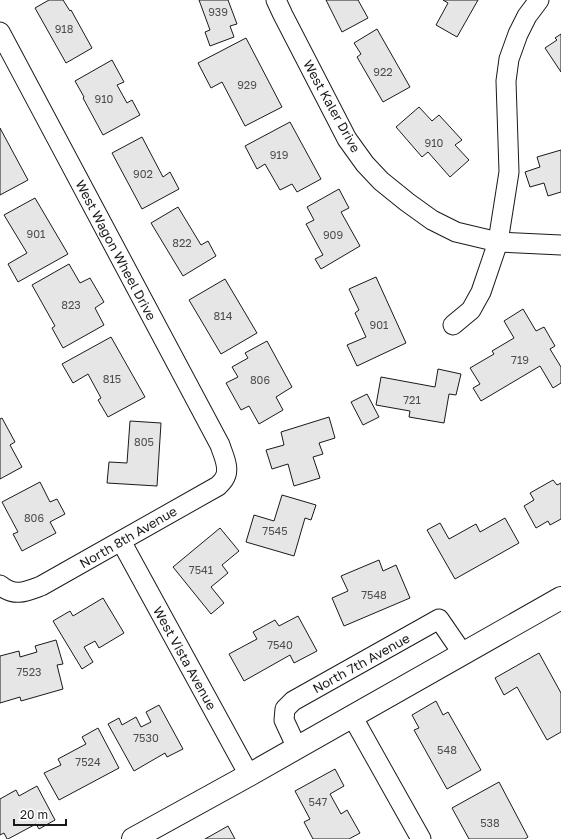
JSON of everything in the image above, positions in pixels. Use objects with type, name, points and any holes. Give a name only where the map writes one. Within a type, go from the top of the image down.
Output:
[{"type":"main road","points":[[133,839],[561,598]]},
{"type":"street","name":"West Kaler Drive","points":[[276,0],[344,133],[365,164],[391,190],[432,220],[456,232],[498,242],[561,245]]},
{"type":"street","points":[[453,325],[471,310],[481,292],[498,242],[509,172],[506,81],[510,59],[518,34],[527,16],[539,0]]},
{"type":"street","name":"West Wagon Wheel Drive","points":[[0,32],[220,445],[227,471]]},
{"type":"street","name":"North 8th Avenue","points":[[0,585],[6,590],[22,593],[41,586],[218,486],[225,478],[227,471]]},
{"type":"street","name":"West Vista Avenue","points":[[121,541],[249,775]]},
{"type":"street","name":"North 7th Avenue","points":[[297,748],[284,720],[285,709],[293,701],[439,619],[463,654]]},
{"type":"street","points":[[352,716],[421,839]]},
{"type":"building","points":[[49,0],[63,0],[70,11],[71,10],[92,48],[66,63],[35,8]]},
{"type":"building","points":[[199,0],[228,0],[237,24],[230,26],[234,37],[210,46],[205,32],[210,30]]},
{"type":"building","points":[[326,0],[358,0],[368,18],[342,32]]},
{"type":"building","points":[[443,0],[478,0],[457,37],[436,25],[448,3]]},
{"type":"building","points":[[377,29],[410,87],[383,102],[357,57],[361,54],[354,43]]},
{"type":"building","points":[[561,34],[561,72],[545,48],[557,40],[555,38]]},
{"type":"building","points":[[246,38],[282,107],[245,126],[222,82],[211,88],[198,63]]},
{"type":"building","points":[[112,60],[124,82],[117,85],[127,103],[132,100],[140,115],[103,135],[75,81]]},
{"type":"building","points":[[419,107],[432,121],[439,115],[462,140],[455,145],[469,160],[450,177],[428,152],[422,157],[396,127]]},
{"type":"building","points":[[290,122],[321,179],[297,192],[292,184],[280,190],[265,164],[257,169],[245,146]]},
{"type":"building","points":[[0,128],[28,180],[0,195]]},
{"type":"building","points":[[142,137],[163,177],[170,172],[179,189],[142,209],[112,153]]},
{"type":"building","points":[[561,150],[561,192],[548,196],[544,183],[530,187],[525,172],[540,167],[537,157]]},
{"type":"building","points":[[339,189],[349,208],[341,212],[360,246],[321,269],[315,259],[323,255],[306,224],[314,220],[307,207]]},
{"type":"building","points":[[35,198],[68,254],[18,282],[8,264],[27,253],[4,215]]},
{"type":"building","points":[[178,207],[201,245],[208,241],[216,256],[183,276],[151,223]]},
{"type":"building","points":[[69,264],[80,283],[90,278],[104,302],[95,308],[104,325],[63,348],[52,328],[55,326],[32,285]]},
{"type":"building","points":[[376,277],[406,343],[357,366],[347,345],[366,337],[355,313],[359,310],[349,289]]},
{"type":"building","points":[[225,279],[257,333],[221,354],[189,300]]},
{"type":"building","points":[[523,309],[536,331],[544,327],[555,346],[550,349],[561,367],[561,383],[553,388],[540,366],[481,401],[473,388],[480,384],[470,368],[494,354],[492,351],[514,338],[504,321]]},
{"type":"building","points":[[111,337],[145,397],[108,417],[98,400],[101,398],[88,374],[73,383],[62,364]]},
{"type":"building","points":[[267,341],[292,387],[276,397],[283,410],[259,424],[249,406],[241,410],[226,383],[238,377],[232,367],[248,358],[245,353]]},
{"type":"building","points":[[438,369],[461,374],[456,395],[449,394],[444,423],[409,417],[410,411],[376,405],[381,377],[435,387]]},
{"type":"building","points":[[367,394],[379,417],[363,425],[351,402]]},
{"type":"building","points":[[329,417],[335,438],[319,443],[323,454],[313,457],[320,478],[294,486],[288,464],[272,469],[266,450],[284,445],[281,432]]},
{"type":"building","points":[[2,418],[15,442],[10,445],[22,467],[0,479],[0,419]]},
{"type":"building","points":[[130,421],[161,423],[157,486],[107,483],[109,462],[127,463]]},
{"type":"building","points":[[553,480],[557,485],[561,483],[561,519],[550,525],[548,521],[536,528],[524,506],[534,500],[530,493]]},
{"type":"building","points":[[40,482],[50,502],[57,499],[65,514],[50,522],[56,533],[22,551],[13,534],[18,532],[2,502]]},
{"type":"building","points":[[282,495],[316,505],[311,520],[305,518],[294,556],[246,542],[254,515],[274,521]]},
{"type":"building","points":[[505,518],[519,543],[455,579],[427,530],[440,523],[449,539],[476,524],[480,532]]},
{"type":"building","points":[[220,528],[239,551],[222,565],[228,573],[211,587],[224,603],[211,614],[173,567]]},
{"type":"building","points":[[379,560],[383,571],[396,565],[410,598],[344,626],[332,598],[348,591],[341,576]]},
{"type":"building","points":[[103,598],[124,633],[99,648],[95,641],[84,647],[93,662],[82,669],[53,621],[70,611],[73,616]]},
{"type":"building","points":[[298,616],[317,651],[294,663],[290,655],[244,681],[229,654],[257,639],[253,632],[275,620],[279,626]]},
{"type":"building","points":[[56,640],[63,664],[57,665],[63,689],[21,701],[20,697],[0,703],[0,656],[19,651],[20,657],[37,652],[35,646]]},
{"type":"building","points":[[539,653],[561,693],[561,732],[547,740],[517,687],[504,695],[495,678]]},
{"type":"building","points":[[436,701],[443,715],[448,712],[481,770],[447,789],[414,730],[419,728],[412,715]]},
{"type":"building","points":[[159,705],[183,749],[167,757],[165,753],[134,771],[108,724],[119,718],[122,725],[136,717],[141,727],[151,722],[146,712]]},
{"type":"building","points":[[98,728],[119,768],[59,800],[44,773],[61,765],[58,759],[86,744],[82,737]]},
{"type":"building","points":[[335,769],[344,786],[330,794],[341,814],[347,810],[360,833],[349,839],[313,839],[304,822],[310,819],[295,791]]},
{"type":"building","points":[[499,782],[528,837],[525,839],[469,839],[452,808]]},
{"type":"building","points":[[37,786],[55,820],[39,829],[36,824],[8,839],[4,833],[0,835],[0,799],[16,790],[19,796]]},
{"type":"building","points":[[228,826],[235,839],[205,839]]}]
